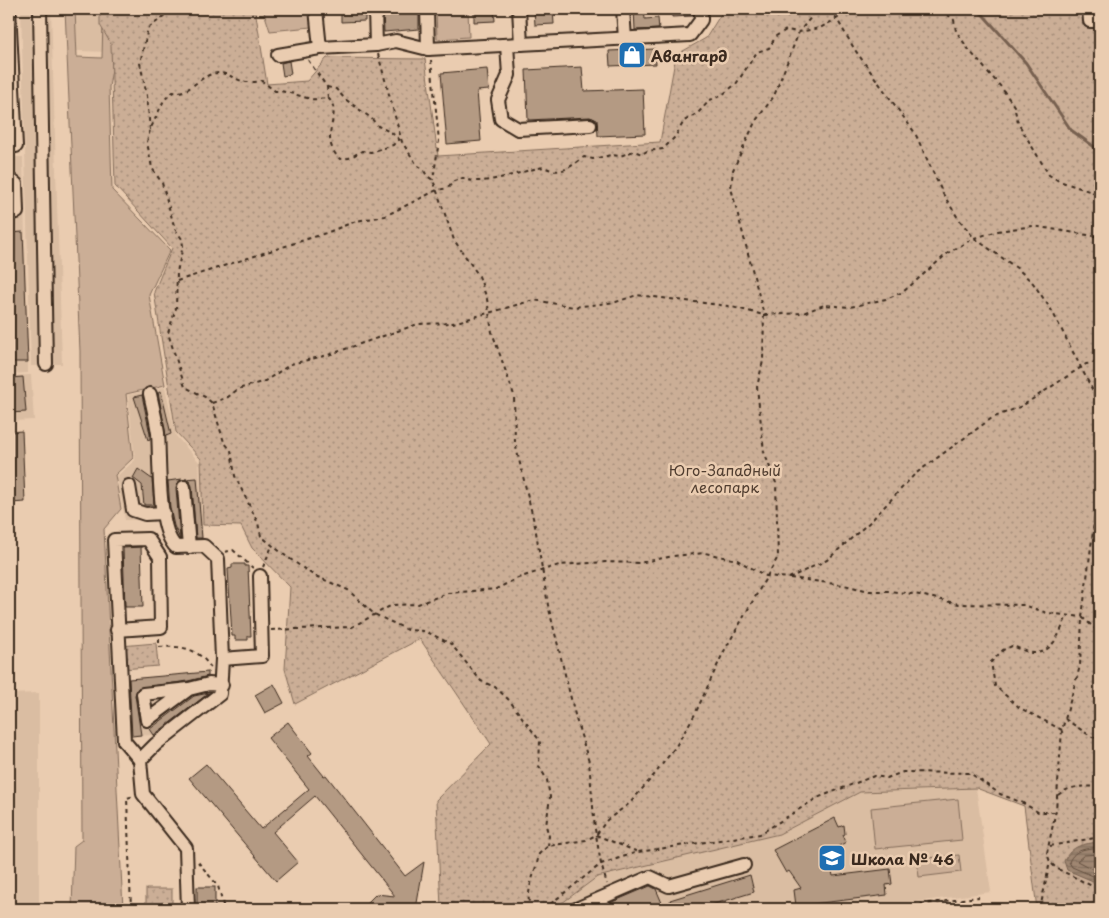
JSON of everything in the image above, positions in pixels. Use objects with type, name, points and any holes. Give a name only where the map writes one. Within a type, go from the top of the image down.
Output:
[{"type":"lane","points":[[9,9],[16,146]]},
{"type":"lane","points":[[40,9],[46,364]]},
{"type":"lane","points":[[316,9],[320,48]]},
{"type":"lane","points":[[375,9],[376,45]]},
{"type":"lane","points":[[427,9],[428,49]]},
{"type":"lane","points":[[519,9],[520,44]]},
{"type":"lane","points":[[623,9],[625,39]]},
{"type":"lane","points":[[278,55],[320,48],[376,45],[396,41],[428,49],[690,35],[701,20],[701,9]]},
{"type":"lane","points":[[1089,9],[1090,21],[1100,21]]},
{"type":"lane","points":[[507,45],[509,75],[498,100],[501,119],[518,129],[590,125]]},
{"type":"lane","points":[[9,179],[16,184],[18,212],[9,213]]},
{"type":"lane","points":[[140,760],[156,744],[220,694],[222,685],[218,559],[204,546],[176,547],[170,541],[164,514],[157,431],[150,394]]},
{"type":"lane","points":[[129,486],[133,510],[145,514],[164,514]]},
{"type":"lane","points":[[184,487],[189,547]]},
{"type":"lane","points":[[117,630],[162,628],[160,557],[148,539],[114,540],[117,630],[124,740],[140,760],[143,794],[186,848],[188,909]]},
{"type":"lane","points":[[222,659],[262,656],[260,576]]},
{"type":"lane","points":[[189,689],[209,684],[222,685]]},
{"type":"lane","points":[[576,909],[650,877],[669,886],[744,865]]},
{"type":"path","points":[[150,130],[147,96],[140,63],[148,28],[165,16],[165,9]]},
{"type":"path","points":[[526,909],[529,904],[527,891],[537,866],[539,854],[548,846],[586,840],[596,835],[607,820],[630,803],[676,746],[695,714],[723,653],[778,557],[776,483],[764,452],[757,388],[764,361],[764,315],[731,188],[733,170],[756,122],[774,96],[799,32],[814,9]]},
{"type":"path","points":[[831,9],[855,50],[915,133],[943,194],[974,238],[1018,269],[1033,283],[1052,311],[1097,403],[1100,437]]},
{"type":"path","points":[[177,281],[326,233],[356,221],[385,216],[437,190],[448,188],[454,180],[463,178],[469,181],[487,180],[544,167],[552,171],[565,171],[584,157],[604,158],[611,155],[620,156],[634,151],[642,154],[646,151],[663,149],[675,137],[684,121],[698,113],[710,100],[722,95],[736,84],[757,52],[769,48],[776,36],[786,30],[799,32],[820,28],[854,9]]},
{"type":"path","points":[[941,9],[954,20],[956,31],[1014,106],[1018,123],[1046,171],[1059,181],[1085,189],[1100,197]]},
{"type":"path","points":[[376,45],[402,142]]},
{"type":"path","points":[[428,49],[432,66],[439,140],[432,180]]},
{"type":"path","points":[[309,64],[327,87],[328,98],[333,102],[334,112],[329,131],[330,145],[340,159],[349,158],[362,151],[371,152],[393,145],[399,139]]},
{"type":"path","points":[[328,98],[314,100],[296,96],[288,91],[275,92],[262,81],[242,81],[233,76],[213,74],[182,93],[173,92],[164,100],[150,130],[147,142],[152,168],[162,183],[174,229],[182,239],[183,246],[177,281],[176,308],[168,333],[170,344],[185,387],[206,397],[212,403],[224,442],[231,450],[235,476],[258,523],[261,536],[314,575],[348,590],[374,614],[408,630],[425,632],[451,644],[481,681],[495,687],[509,700],[540,741],[539,766],[547,780],[550,797],[546,826],[549,836],[548,846]]},
{"type":"path","points":[[327,87],[336,89],[345,99],[371,118],[378,126],[392,133],[402,142],[416,165],[423,169],[432,180],[454,240],[479,276],[492,332],[514,394],[515,443],[535,526],[554,632],[589,762],[596,835],[600,864],[604,875]]},
{"type":"path","points":[[212,403],[228,397],[238,389],[265,382],[291,364],[328,355],[418,324],[453,323],[534,300],[574,307],[616,302],[637,295],[728,306],[764,315],[803,313],[824,304],[850,306],[886,299],[903,292],[948,253],[974,238],[998,231],[1033,226],[1100,237]]},
{"type":"path","points":[[789,578],[827,560],[871,521],[915,474],[992,418],[1022,406],[1086,364],[1100,362]]},
{"type":"path","points":[[1100,454],[1097,500],[1082,617],[1080,666],[1062,730],[1056,812],[1047,853],[1050,862],[1056,868],[1100,890]]},
{"type":"path","points":[[218,559],[225,552],[233,550],[251,565],[260,576],[272,545]]},
{"type":"path","points":[[280,630],[352,627],[392,605],[418,604],[448,593],[496,589],[518,578],[559,565],[606,562],[639,563],[673,556],[705,553],[736,560],[766,576],[844,585],[869,591],[920,595],[959,604],[1024,605],[1047,613],[1082,617],[1100,633]]},
{"type":"path","points":[[1062,730],[1020,708],[995,686],[991,662],[1003,650],[1012,646],[1032,653],[1043,652],[1054,642],[1067,616]]},
{"type":"path","points":[[159,647],[184,646],[206,662],[212,670]]},
{"type":"path","points":[[1065,719],[1092,737],[1100,738]]},
{"type":"path","points":[[544,909],[600,864],[638,852],[760,834],[817,798],[874,776],[887,778],[903,772],[970,773],[1000,794],[1023,803],[1038,812],[1056,812]]},
{"type":"path","points":[[1058,795],[1067,788],[1083,786],[1100,787]]},
{"type":"path","points":[[131,909],[126,798],[143,794]]},
{"type":"path","points":[[596,835],[638,852]]},
{"type":"path","points":[[1050,846],[1100,837]]},
{"type":"path","points":[[186,848],[218,886],[224,909]]},
{"type":"path","points":[[1040,909],[1050,862]]},
{"type":"path","points":[[881,909],[979,897]]},
{"type":"path","points":[[937,909],[941,903]]},
{"type":"shaded area","points":[[21,9],[31,9],[41,366],[31,366]]},
{"type":"shaded area","points":[[43,9],[51,9],[62,364],[52,364]]},
{"type":"shaded area","points":[[75,9],[100,9],[100,25],[111,44],[110,52],[77,51]]},
{"type":"shaded area","points":[[9,157],[23,157],[28,373],[9,374]]},
{"type":"shaded area","points":[[31,375],[34,420],[9,421],[9,376]]},
{"type":"shaded area","points":[[165,387],[176,436],[199,462],[203,542],[175,542],[161,520],[125,520],[117,476],[135,460],[128,395]]},
{"type":"shaded area","points":[[208,672],[210,695],[155,735],[130,736],[126,679]]},
{"type":"shaded area","points":[[39,693],[39,909],[9,909],[9,694]]},
{"type":"shaded area","name":"Школа № 46","points":[[976,788],[991,892],[865,909],[554,909],[597,877],[779,834],[860,792]]},
{"type":"green space","points":[[65,9],[75,9],[77,57],[102,58],[103,20],[115,51],[109,87],[112,190],[170,250],[149,295],[165,385],[126,394],[133,458],[115,475],[121,509],[104,529],[123,909],[72,909],[74,846],[82,840],[80,351]]},
{"type":"green space","name":"Юго-Западный лесопарк","points":[[100,9],[255,9],[267,84],[307,81],[327,58],[425,59],[438,156],[660,142],[676,55],[706,38],[724,9],[1084,9],[1085,27],[1100,27],[1100,909],[1037,909],[1024,806],[976,788],[860,792],[779,834],[597,877],[554,909],[444,909],[441,907],[436,800],[491,744],[420,639],[295,704],[285,669],[290,587],[252,548],[241,526],[203,525],[201,459],[176,432],[154,292],[172,248],[115,186],[111,44],[100,25]]},
{"type":"green space","points":[[263,9],[309,9],[311,27],[270,31]]},
{"type":"green space","points":[[436,9],[468,9],[469,37],[437,39]]},
{"type":"green space","points":[[156,643],[158,666],[123,669],[121,646]]},
{"type":"green space","points":[[958,799],[962,840],[875,849],[871,808]]},
{"type":"green space","points":[[959,855],[961,872],[919,877],[917,859]]},
{"type":"green space","points":[[146,889],[172,889],[172,909],[146,909]]},
{"type":"water","points":[[1100,842],[1100,884],[1067,870],[1064,861],[1074,848]]},
{"type":"building","points":[[341,9],[365,9],[365,21],[341,22]]},
{"type":"building","points":[[474,9],[494,9],[495,21],[474,22]]},
{"type":"building","points":[[534,9],[553,9],[554,24],[535,25]]},
{"type":"building","points":[[634,9],[644,9],[645,19],[658,18],[659,29],[635,30]]},
{"type":"building","points":[[672,9],[692,9],[693,16],[672,17]]},
{"type":"building","points":[[419,10],[419,29],[384,32],[383,13]]},
{"type":"building","points":[[655,49],[656,64],[610,66],[609,51]]},
{"type":"building","points":[[289,61],[291,74],[283,76],[281,63]]},
{"type":"building","points":[[582,67],[584,91],[643,89],[645,134],[598,136],[597,120],[590,117],[528,120],[526,70]]},
{"type":"building","points":[[487,69],[489,90],[477,91],[481,141],[447,144],[441,73]]},
{"type":"building","points":[[23,232],[28,362],[9,362],[9,233]]},
{"type":"building","points":[[23,377],[26,412],[9,413],[9,378]]},
{"type":"building","points":[[161,391],[171,434],[166,436],[158,392]]},
{"type":"building","points":[[142,395],[150,434],[150,439],[148,440],[134,397]]},
{"type":"building","points":[[22,431],[25,502],[11,503],[9,432]]},
{"type":"building","points":[[138,469],[152,479],[154,505],[144,505],[142,485],[133,478]]},
{"type":"building","points":[[197,478],[202,538],[196,538],[192,486],[185,479]]},
{"type":"building","points":[[182,479],[176,488],[180,539],[174,526],[170,508],[168,481]]},
{"type":"building","points":[[141,547],[143,607],[125,607],[123,548]]},
{"type":"building","points":[[232,564],[245,564],[245,566],[248,566],[251,636],[248,636],[248,640],[235,640],[235,636],[232,636],[228,569],[232,568]]},
{"type":"building","points":[[208,672],[208,676],[188,681],[138,688],[135,695],[141,735],[132,736],[129,679]]},
{"type":"building","points":[[274,684],[284,703],[265,713],[255,695]]},
{"type":"building","points":[[209,693],[154,735],[150,729],[194,696]]},
{"type":"building","points":[[288,722],[312,753],[308,756],[324,776],[326,775],[405,876],[424,862],[416,909],[367,909],[367,903],[376,894],[395,896],[315,796],[273,832],[298,862],[276,881],[189,778],[206,764],[261,829],[309,789],[268,738]]},
{"type":"building","points":[[835,818],[839,827],[844,825],[845,834],[843,835],[846,842],[828,852],[833,876],[890,869],[892,884],[886,885],[887,895],[796,906],[794,890],[801,888],[789,871],[786,873],[773,850]]},
{"type":"building","points":[[750,875],[754,892],[698,909],[674,909],[670,900]]},
{"type":"building","points":[[650,886],[656,889],[662,903],[646,909],[596,909]]},
{"type":"building","points":[[197,887],[215,887],[215,909],[197,909]]},
{"type":"waterway","points":[[978,9],[1026,63],[1071,130],[1100,151]]},
{"type":"place","name":"Авангард","points":[[632,55]]},
{"type":"place","name":"Школа № 46","points":[[832,858]]}]
